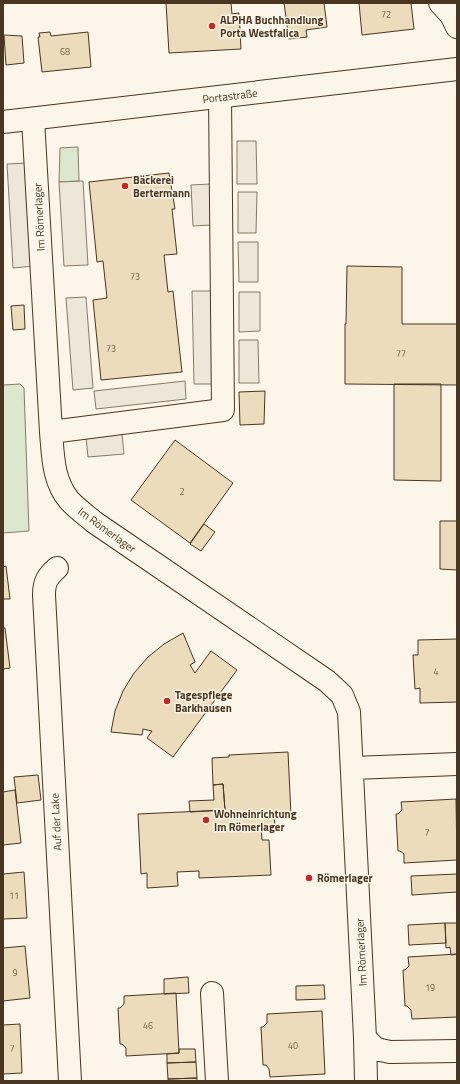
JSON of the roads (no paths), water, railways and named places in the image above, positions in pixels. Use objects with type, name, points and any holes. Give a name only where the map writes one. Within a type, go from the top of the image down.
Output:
[{"type":"street","points":[[440,3],[451,15],[457,27]]},
{"type":"street","name":"Portastraße","points":[[3,122],[457,69]]},
{"type":"street","points":[[51,432],[223,410],[220,97]]},
{"type":"street","name":"Im Römerlager","points":[[33,119],[51,432],[57,479],[68,500],[94,522],[327,681],[342,695],[349,712],[353,768],[366,1081]]},
{"type":"street","name":"Auf der Lake","points":[[57,568],[49,575],[44,585],[44,595],[70,1081]]},
{"type":"street","points":[[353,768],[457,764]]},
{"type":"street","points":[[212,993],[217,1081]]},
{"type":"street","points":[[365,1038],[376,1049],[390,1052],[457,1051]]},
{"type":"place","name":"ALPHA Buchhandlung Porta Westfalica","points":[[212,26]]},
{"type":"place","name":"Bäckerei Bertermann","points":[[125,186]]},
{"type":"place","name":"Tagespflege Barkhausen","points":[[167,701]]},
{"type":"place","name":"Wohneinrichtung Im Römerlager","points":[[206,820]]},
{"type":"place","name":"Römerlager","points":[[309,878]]}]
